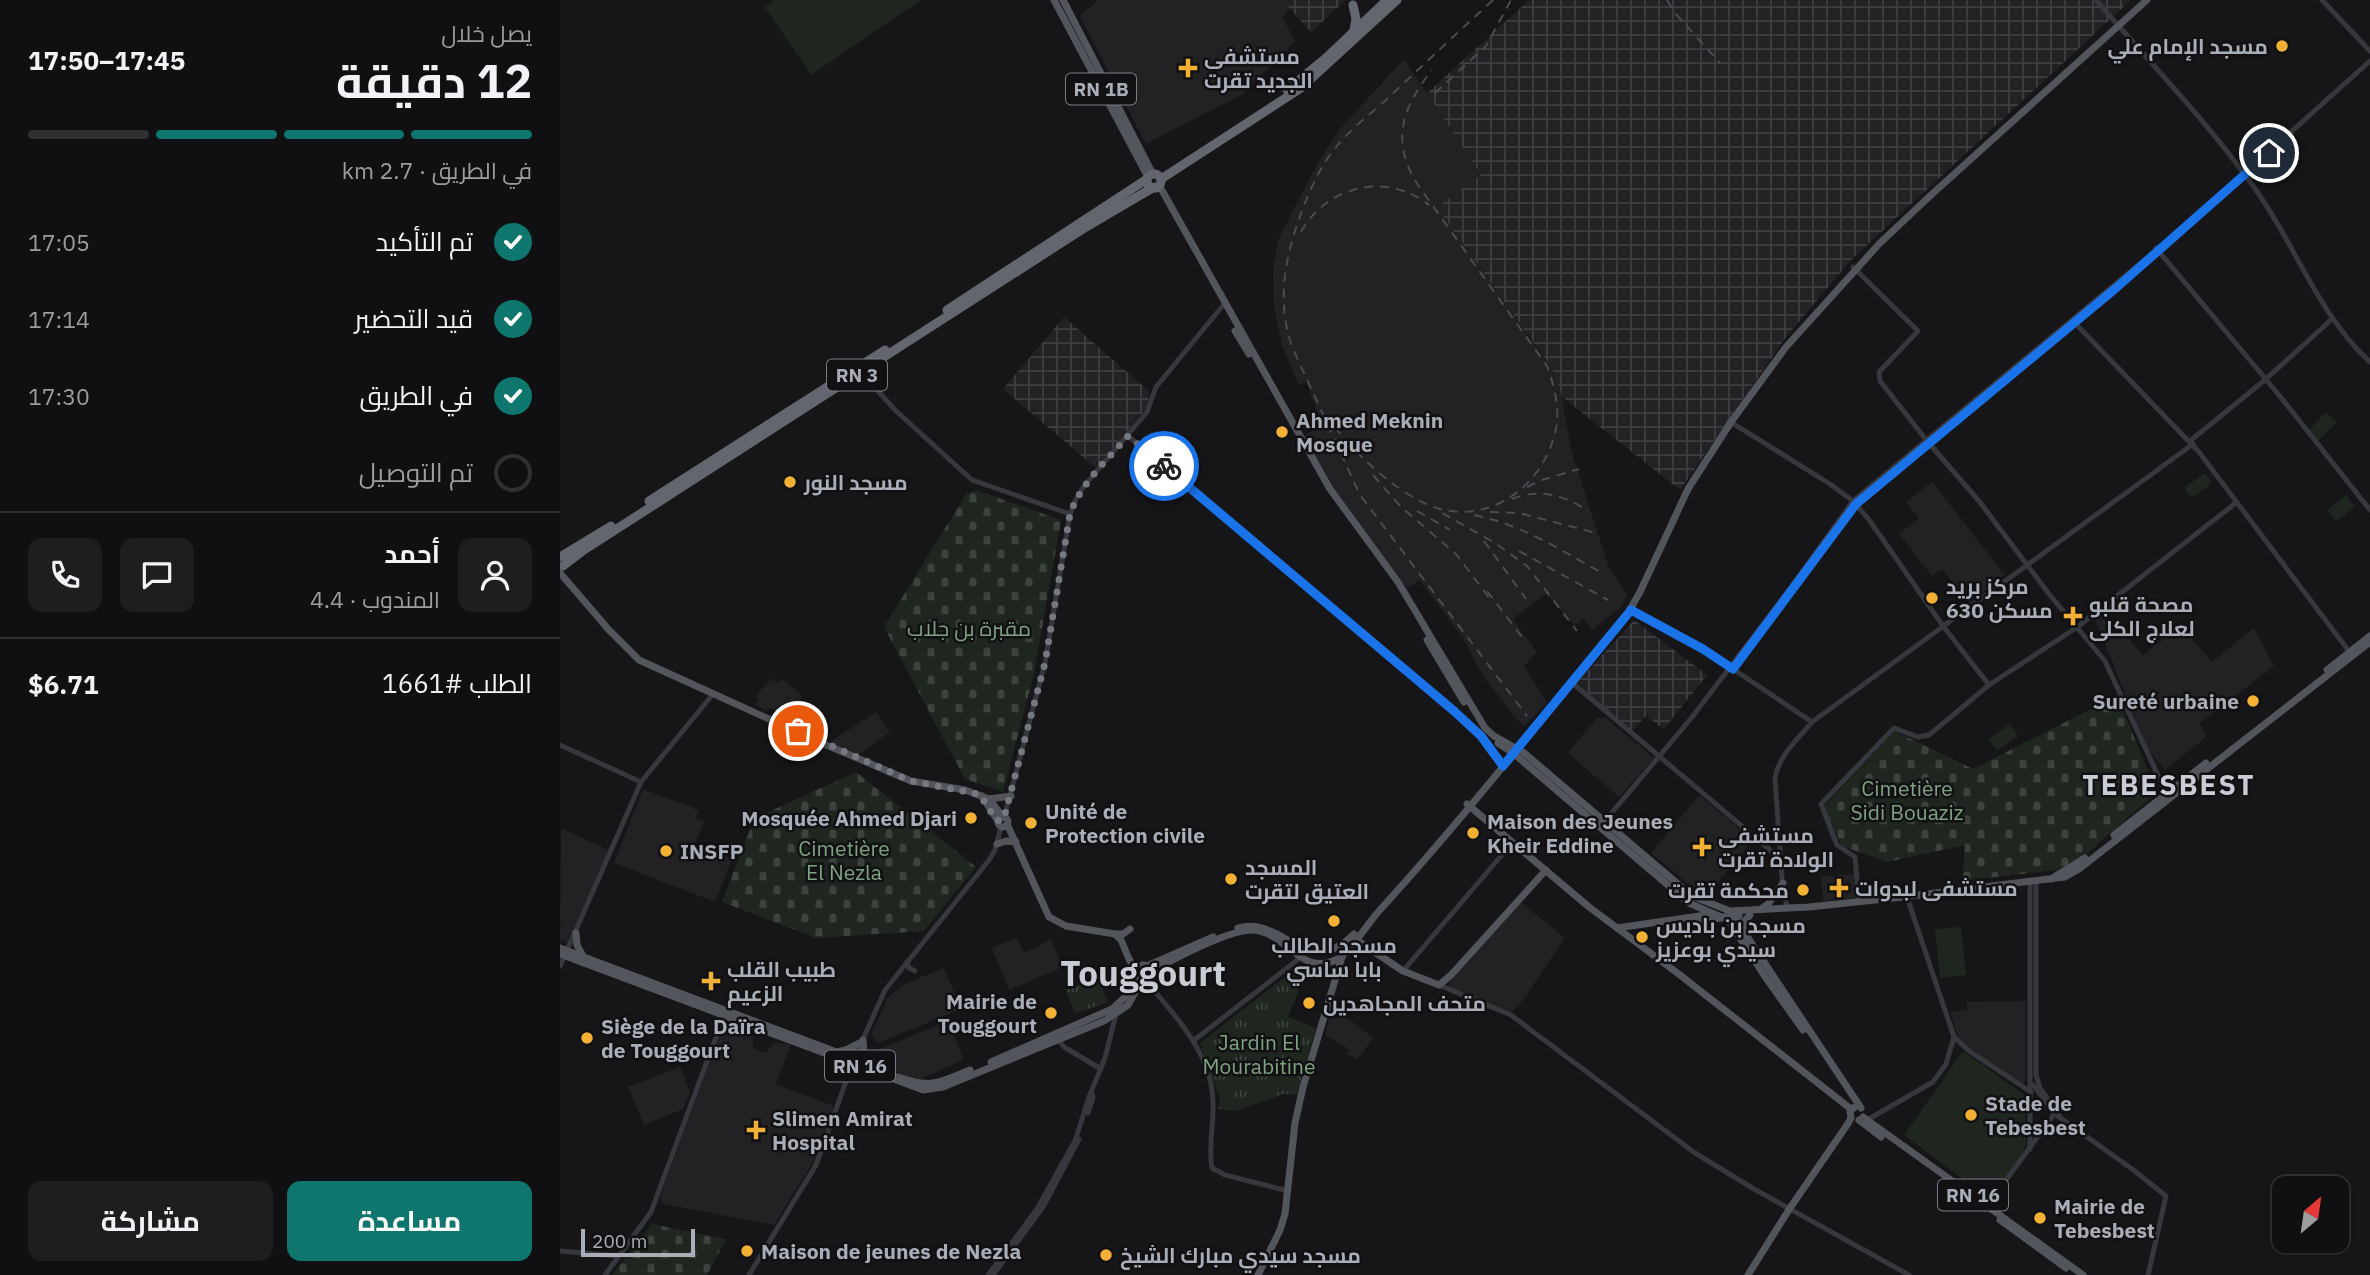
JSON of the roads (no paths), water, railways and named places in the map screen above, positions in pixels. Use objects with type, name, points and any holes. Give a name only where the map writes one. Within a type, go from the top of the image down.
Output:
[{"type":"highway","name":"RN 3","points":[[561,565],[1086,228],[1283,93],[1387,0]]},
{"type":"highway","name":"RN 3","points":[[561,565],[919,328],[1301,88],[1398,0]]},
{"type":"highway","points":[[1353,5],[1356,17],[1353,31]]},
{"type":"main road","name":"RN 1B","points":[[1054,0],[1154,181]]},
{"type":"main road","name":"RN 1B","points":[[1063,0],[1154,181]]},
{"type":"main road","points":[[1258,1275],[1280,1230],[1288,1191],[1295,1123],[1301,1099],[1342,957],[1353,938],[1468,805],[1630,609],[1682,494],[1787,342],[1854,268],[1929,193],[2145,0]]},
{"type":"main road","points":[[1154,181],[1330,488],[1398,582],[1485,728],[1692,896],[1728,915],[1743,933],[1859,1115],[1790,1208],[1748,1275]]},
{"type":"main road","points":[[561,565],[568,582],[633,656],[710,693],[911,781],[965,790],[986,798],[1011,796]]},
{"type":"main road","points":[[2352,654],[2370,636]]},
{"type":"main road","points":[[1617,928],[1761,909],[1859,902],[2050,879],[2091,853],[2370,642]]},
{"type":"main road","points":[[1514,749],[1689,903],[1712,914]]},
{"type":"main road","points":[[986,798],[985,804],[1003,821],[1016,842],[1049,917],[1066,926],[1115,934],[1123,934],[1130,929]]},
{"type":"main road","name":"RN 16","points":[[1468,805],[1676,974],[1844,1098],[1859,1115],[1987,1208]]},
{"type":"main road","points":[[997,844],[1016,842]]},
{"type":"main road","points":[[1353,938],[1403,971],[1439,985],[1546,870]]},
{"type":"main road","points":[[1761,909],[1783,888]]},
{"type":"main road","points":[[1684,918],[1690,911],[1689,903]]},
{"type":"main road","points":[[1647,924],[1712,914],[1750,915],[1784,909]]},
{"type":"main road","points":[[1728,915],[1844,1098]]},
{"type":"main road","points":[[1743,933],[1744,923],[1750,915]]},
{"type":"main road","points":[[1143,973],[1192,945],[1248,925],[1268,929],[1307,951],[1327,950],[1353,938]]},
{"type":"main road","points":[[1143,973],[1223,938],[1249,930],[1273,937],[1300,958],[1317,964],[1336,976]]},
{"type":"main road","points":[[576,933],[583,957]]},
{"type":"main road","points":[[1115,934],[1143,973]]},
{"type":"main road","name":"RN 16","points":[[563,952],[583,957],[725,1013]]},
{"type":"main road","name":"RN 16","points":[[563,952],[867,1067],[930,1085],[1116,1014],[1128,1005],[1143,973]]},
{"type":"main road","points":[[1317,964],[1342,957]]},
{"type":"main road","name":"RN 16","points":[[1057,1038],[1117,1006],[1143,973]]},
{"type":"main road","name":"RN 16","points":[[1676,974],[1859,1115],[2083,1275]]},
{"type":"main road","points":[[863,1041],[867,1067],[849,1075],[838,1055],[863,1041]]},
{"type":"main road","name":"RN 16","points":[[2008,1223],[2076,1275]]},
{"type":"street","points":[[2096,0],[2206,125],[2245,174],[2272,213],[2332,319],[2347,340],[2370,362]]},
{"type":"street","points":[[2322,0],[2370,51]]},
{"type":"street","points":[[1604,822],[1731,668],[1855,502],[2073,322],[2245,174],[2370,61]]},
{"type":"street","points":[[2157,250],[2266,379],[2370,510]]},
{"type":"street","points":[[1854,268],[1918,331],[1879,372],[1878,378],[1979,501],[2108,666],[2167,795]]},
{"type":"street","points":[[749,1275],[817,1165],[853,1061],[885,990],[986,865],[997,844],[1045,663],[1070,514],[1081,491],[1149,409],[1156,387],[1223,305]]},
{"type":"street","points":[[1784,909],[1775,773],[1784,756],[1812,722],[2192,443],[2332,319]]},
{"type":"street","points":[[2073,322],[2192,443],[2352,654]]},
{"type":"street","points":[[862,373],[900,414],[972,480],[1070,514]]},
{"type":"street","points":[[1730,421],[1855,502],[1989,685]]},
{"type":"street","points":[[1128,436],[1454,711],[1481,736],[1501,764]]},
{"type":"street","points":[[1859,902],[1855,857],[1838,845],[1821,804],[1894,728],[1915,737],[1929,735],[1989,685],[2076,628],[2237,502]]},
{"type":"street","points":[[1630,609],[1703,649],[1812,722]]},
{"type":"street","points":[[1570,681],[1781,859]]},
{"type":"street","points":[[560,966],[563,952],[576,933],[641,782],[710,693]]},
{"type":"street","points":[[560,745],[641,782]]},
{"type":"street","points":[[1403,971],[1512,843]]},
{"type":"street","points":[[2030,1149],[2033,881]]},
{"type":"street","points":[[2033,881],[2036,1075],[2040,1088],[2057,1114]]},
{"type":"street","points":[[1907,897],[1954,1037],[1969,1051],[2031,1092]]},
{"type":"street","points":[[1193,1041],[1300,958]]},
{"type":"street","points":[[907,962],[909,968],[915,971]]},
{"type":"street","points":[[1143,973],[1193,1041],[1205,1065],[1212,1092],[1212,1168],[1225,1175],[1288,1191]]},
{"type":"street","points":[[1439,985],[1511,1016],[1683,1145],[1909,1275]]},
{"type":"street","points":[[605,1275],[644,1223],[654,1205],[725,1013]]},
{"type":"street","points":[[988,1275],[1025,1227],[1053,1182],[1077,1135],[1088,1097],[1101,1069],[1116,1014]]},
{"type":"street","points":[[1859,1115],[1881,1113],[1933,1082],[1946,1064],[1954,1037]]},
{"type":"street","points":[[1057,1038],[1064,1047],[1101,1069]]},
{"type":"street","points":[[2031,1083],[2037,1094],[2057,1114],[2166,1196],[2148,1275]]},
{"type":"street","points":[[993,1275],[1031,1226],[1059,1180],[1081,1135],[1093,1098],[1092,1093]]},
{"type":"street","points":[[1987,1208],[2057,1114]]},
{"type":"street","points":[[560,1251],[618,1256]]},
{"type":"railway","points":[[1493,0],[1352,130],[1325,162],[1307,198],[1294,235],[1285,273],[1284,311],[1293,349],[1360,495],[1527,716]]},
{"type":"railway","points":[[1435,93],[1486,46],[1511,0]]},
{"type":"railway","points":[[1667,0],[1675,13],[1720,63]]},
{"type":"railway","points":[[1335,427],[1356,452],[1384,477],[1414,498],[1444,510],[1464,512],[1500,503],[1516,493],[1542,465],[1556,428],[1556,397],[1547,366],[1409,169],[1404,154],[1403,125],[1413,98],[1432,70]]},
{"type":"railway","points":[[1301,232],[1312,216],[1326,204],[1341,194],[1359,188],[1395,188],[1429,205]]},
{"type":"railway","points":[[1527,487],[1579,469]]},
{"type":"railway","points":[[1373,475],[1401,507],[1456,554],[1490,599]]},
{"type":"railway","points":[[1512,499],[1532,494],[1552,495],[1588,511]]},
{"type":"railway","points":[[1417,511],[1450,530]]},
{"type":"railway","points":[[1490,512],[1519,513],[1596,533]]},
{"type":"railway","points":[[1442,513],[1495,543],[1527,566],[1577,631]]},
{"type":"railway","points":[[1474,515],[1525,532],[1604,574]]},
{"type":"railway","points":[[1484,541],[1526,599]]},
{"type":"railway","points":[[1519,551],[1608,600]]},
{"type":"railway","points":[[1487,591],[1525,641]]},
{"type":"place","name":"مسجد الإمام علي","points":[[2282,46]]},
{"type":"place","name":"مستشفى الجديد تقرت","points":[[1188,68]]},
{"type":"place","name":"Ahmed Meknin Mosque","points":[[1282,432]]},
{"type":"place","name":"مسجد النور","points":[[790,482]]},
{"type":"place","name":"مركز بريد 630 مسكن","points":[[1932,598]]},
{"type":"place","name":"مصحة قلبو لعلاج الكلى","points":[[2073,616]]},
{"type":"place","name":"Sureté urbaine","points":[[2253,701]]},
{"type":"place","name":"Mosquée Ahmed Djari","points":[[971,818]]},
{"type":"place","name":"Unité de Protection civile","points":[[1031,823]]},
{"type":"place","name":"Maison des Jeunes Kheir Eddine","points":[[1473,833]]},
{"type":"place","name":"مستشفى الولادة تقرت","points":[[1702,847]]},
{"type":"place","name":"INSFP","points":[[666,851]]},
{"type":"place","name":"المسجد العتيق لتقرت","points":[[1231,879]]},
{"type":"place","name":"مستشفى لبدوات","points":[[1839,888]]},
{"type":"place","name":"محكمة تقرت","points":[[1803,890]]},
{"type":"place","name":"مسجد الطالب بابا ساسي","points":[[1334,921]]},
{"type":"place","name":"مسجد بن باديس سيدي بوعزيز","points":[[1642,937]]},
{"type":"place","name":"طبيب القلب الزعيم","points":[[711,981]]},
{"type":"place","name":"متحف المجاهدين","points":[[1309,1003]]},
{"type":"place","name":"Mairie de Touggourt","points":[[1051,1013]]},
{"type":"place","name":"Siège de la Daïra de Touggourt","points":[[587,1038]]},
{"type":"place","name":"Stade de Tebesbest","points":[[1971,1115]]},
{"type":"place","name":"Slimen Amirat Hospital","points":[[756,1130]]},
{"type":"place","name":"Mairie de Tebesbest","points":[[2040,1218]]},
{"type":"place","name":"Maison de jeunes de Nezla","points":[[747,1251]]},
{"type":"place","name":"مسجد سيدي مبارك الشيخ","points":[[1106,1255]]},
{"type":"district","name":"TEBESBEST","points":[[2169,784]]},
{"type":"district","name":"Touggourt","points":[[1143,973]]},
{"type":"park label","name":"مقبرة بن جلاب","points":[[969,628]]},
{"type":"park label","name":"Cimetière Sidi Bouaziz","points":[[1907,800]]},
{"type":"park label","name":"Cimetière El Nezla","points":[[844,860]]},
{"type":"park label","name":"Jardin El Mourabitine","points":[[1259,1054]]}]
